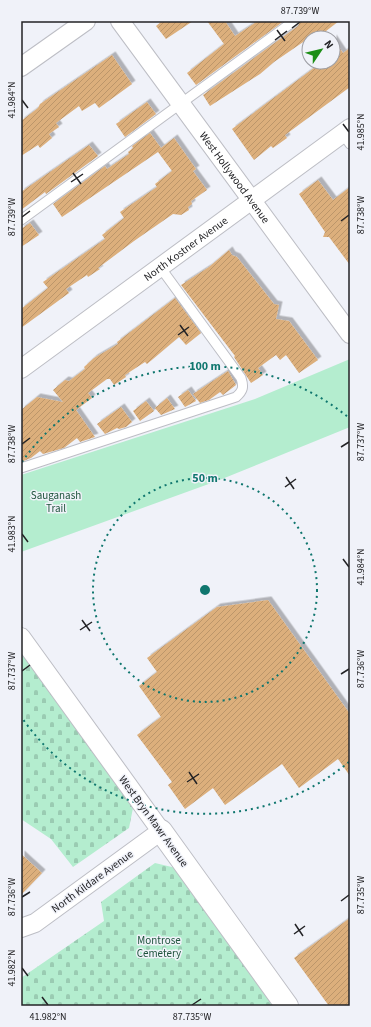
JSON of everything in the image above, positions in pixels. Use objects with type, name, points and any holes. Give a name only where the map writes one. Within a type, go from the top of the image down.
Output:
[{"type":"street","points":[[21,67],[86,21]]},
{"type":"street","name":"West Hollywood Avenue","points":[[120,21],[350,334]]},
{"type":"street","name":"North Kostner Avenue","points":[[21,369],[252,200],[347,135]]},
{"type":"street","name":"West Bryn Mawr Avenue","points":[[21,637],[287,1006]]},
{"type":"street","name":"North Kildare Avenue","points":[[21,928],[35,923],[161,831]]},
{"type":"lane","points":[[21,220],[294,21]]},
{"type":"lane","points":[[21,468],[236,397],[242,392],[243,385],[241,378],[160,267]]},
{"type":"green space","name":"Sauganash Trail","points":[[350,359],[350,427],[217,481],[21,552],[21,475],[255,399]]},
{"type":"green space","points":[[21,650],[133,808],[129,828],[73,867],[51,839],[21,819]]},
{"type":"green space","name":"Montrose Cemetery","points":[[155,863],[176,868],[275,1006],[21,1006],[21,978],[104,921],[101,902]]},
{"type":"building","points":[[162,21],[193,21],[166,39],[156,26]]},
{"type":"building","points":[[207,21],[225,21],[235,36],[258,21],[284,21],[196,85],[187,73],[224,44]]},
{"type":"building","points":[[300,21],[339,21],[327,30],[301,30],[301,43],[274,62],[260,74],[210,106],[203,95],[298,26]]},
{"type":"building","points":[[350,48],[350,87],[285,135],[287,138],[273,148],[271,146],[254,160],[232,129],[311,70],[341,70],[341,50],[343,53]]},
{"type":"building","points":[[112,55],[132,84],[99,108],[95,103],[82,111],[79,106],[56,123],[59,127],[49,134],[52,138],[40,148],[38,145],[21,156],[21,121],[38,108],[40,104]]},
{"type":"building","points":[[147,102],[156,114],[125,137],[116,124]]},
{"type":"building","points":[[150,133],[161,148],[174,138],[196,169],[193,171],[207,190],[191,201],[192,204],[188,207],[189,210],[181,215],[173,214],[134,241],[98,268],[100,269],[88,277],[87,275],[66,289],[69,293],[21,328],[21,309],[48,288],[43,282],[105,239],[102,235],[124,218],[120,212],[157,187],[155,184],[172,171],[158,152],[62,217],[53,204],[105,166],[107,169],[129,154],[128,152],[133,148],[132,146]]},
{"type":"building","points":[[89,145],[98,156],[46,194],[45,192],[21,210],[21,192]]},
{"type":"building","points":[[318,180],[333,200],[350,187],[350,265],[329,237],[323,237],[325,232],[299,194]]},
{"type":"building","points":[[30,223],[39,235],[21,247],[21,229]]},
{"type":"building","points":[[229,250],[232,255],[237,257],[274,304],[279,305],[276,319],[289,321],[318,360],[299,373],[286,355],[280,360],[276,355],[258,368],[263,375],[251,383],[234,357],[235,356],[181,285],[209,267]]},
{"type":"building","points":[[175,298],[201,333],[186,345],[179,337],[147,364],[145,362],[125,375],[126,377],[114,385],[110,379],[107,379],[88,393],[92,398],[76,410],[95,437],[80,442],[77,438],[64,448],[43,454],[40,451],[31,458],[21,462],[21,410],[37,397],[63,402],[53,390],[65,380],[69,381],[85,369],[84,367],[94,358],[118,344],[117,342]]},
{"type":"building","points":[[228,371],[236,385],[223,395],[220,392],[209,400],[200,403],[193,394]]},
{"type":"building","points":[[188,390],[196,401],[185,407],[178,397]]},
{"type":"building","points":[[167,398],[175,409],[161,415],[155,408]]},
{"type":"building","points":[[146,401],[154,411],[140,421],[133,411]]},
{"type":"building","points":[[121,407],[132,422],[126,427],[119,429],[117,428],[105,434],[97,424]]},
{"type":"building","points":[[268,600],[350,714],[350,776],[338,759],[299,788],[282,764],[225,805],[213,788],[185,809],[168,785],[172,782],[137,735],[161,717],[139,686],[157,672],[147,658],[217,607]]},
{"type":"building","points":[[21,854],[42,873],[21,895]]},
{"type":"building","points":[[350,918],[350,1006],[329,1006],[294,958]]}]
